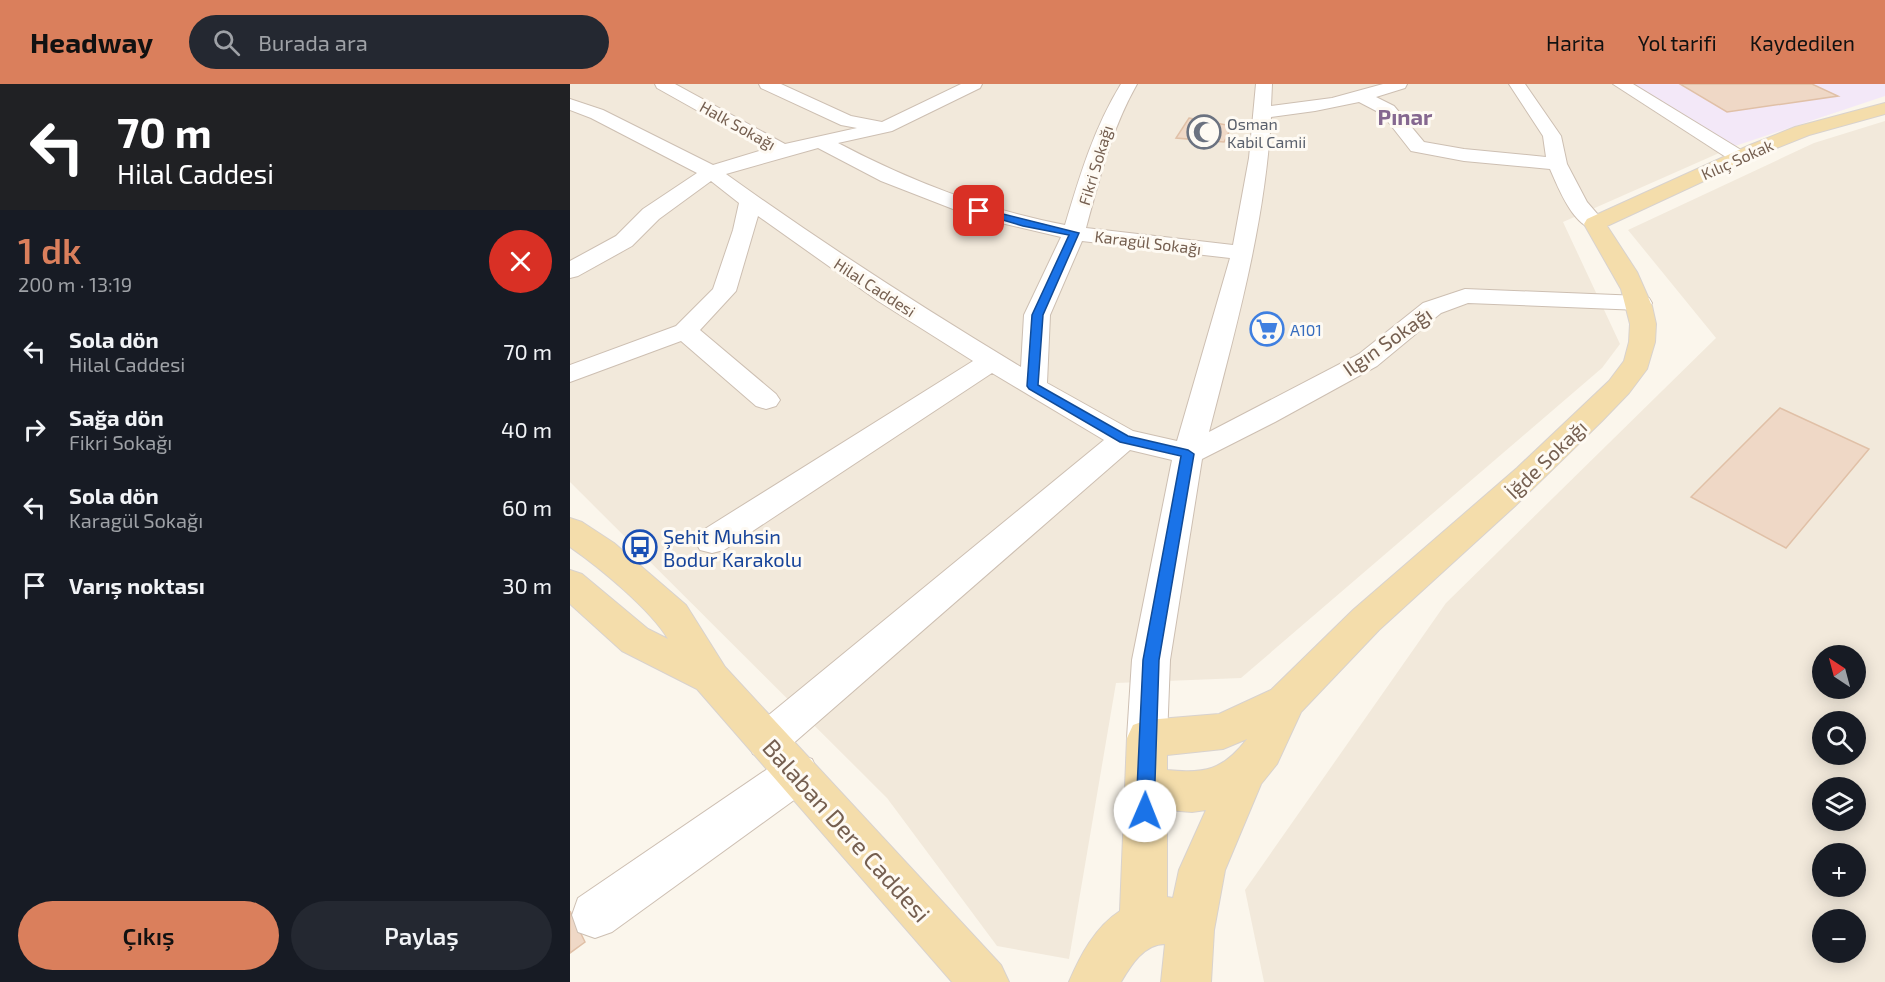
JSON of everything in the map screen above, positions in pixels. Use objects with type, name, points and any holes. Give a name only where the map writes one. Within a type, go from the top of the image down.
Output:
[{"type":"main road","name":"Kılıç Sokak","points":[[1595,224],[1748,153],[1802,131],[1885,108]]},
{"type":"main road","name":"İğde Sokağı","points":[[1285,702],[1375,611],[1520,485],[1609,399],[1637,362],[1644,327],[1640,303],[1628,278],[1595,224]]},
{"type":"main road","name":"Balaban Dere Caddesi","points":[[570,530],[602,552],[673,615],[711,678],[984,982]]},
{"type":"main road","name":"Balaban Dere Caddesi","points":[[576,594],[635,640],[711,678]]},
{"type":"main road","points":[[1143,923],[1147,738],[1223,731],[1285,702]]},
{"type":"main road","points":[[1186,982],[1190,930],[1202,870],[1244,774],[1262,750],[1285,702]]},
{"type":"main road","points":[[1146,788],[1192,792],[1225,785],[1244,774]]},
{"type":"main road","points":[[1094,982],[1112,951],[1143,923],[1169,920],[1190,930]]},
{"type":"street","name":"Halk Sokağı","points":[[663,84],[782,150]]},
{"type":"street","points":[[767,84],[847,121],[886,127]]},
{"type":"street","points":[[570,271],[624,241],[651,214],[711,172],[782,150],[886,127],[974,84]]},
{"type":"street","name":"Fikri Sokağı","points":[[1033,386],[1037,315],[1074,233],[1093,165],[1111,115],[1129,84]]},
{"type":"street","points":[[1147,738],[1151,660],[1188,454],[1243,253],[1259,158],[1264,84]]},
{"type":"street","points":[[1262,112],[1308,108],[1363,98],[1399,84]]},
{"type":"street","name":"İğde Sokağı","points":[[1517,84],[1552,136],[1557,164],[1578,205],[1595,224]]},
{"type":"street","points":[[1621,84],[1748,153]]},
{"type":"street","points":[[1645,84],[1748,153]]},
{"type":"street","points":[[1363,98],[1388,110],[1418,147],[1464,155],[1557,164]]},
{"type":"street","name":"Hilal Caddesi","points":[[570,104],[597,114],[711,172],[887,296],[1124,439],[1188,454]]},
{"type":"street","name":"Karagül Sokağı","points":[[819,141],[888,177],[979,211],[1023,223],[1074,233],[1243,253]]},
{"type":"street","points":[[570,374],[685,332],[724,291],[744,230],[750,201]]},
{"type":"street","name":"Ilgın Sokağı","points":[[1188,454],[1265,417],[1368,360],[1432,308],[1465,296],[1640,303]]},
{"type":"street","points":[[685,332],[766,400]]},
{"type":"street","points":[[712,541],[991,360]]},
{"type":"street","points":[[766,741],[1124,439]]},
{"type":"street","points":[[595,915],[797,774]]},
{"type":"shaded area","points":[[570,84],[1628,84],[1735,146],[1563,222],[1620,344],[1602,368],[1241,678],[1116,683],[1069,959],[997,946],[887,798],[570,482]]},
{"type":"shaded area","points":[[1628,84],[1885,84],[1885,96],[1735,146]]},
{"type":"shaded area","points":[[1885,121],[1885,982],[1264,982],[1245,890],[1446,603],[1716,338],[1628,230],[1814,143]]},
{"type":"building","points":[[1680,84],[1812,84],[1838,96],[1727,112]]},
{"type":"building","name":"Osman Kabil Camii","points":[[1189,118],[1232,126],[1224,142],[1176,138]]},
{"type":"building","points":[[1780,408],[1869,449],[1786,548],[1691,497]]},
{"type":"building","points":[[570,911],[585,942],[570,953]]},
{"type":"place","name":"Osman Kabil Camii","points":[[1204,132]]},
{"type":"place","name":"A101","points":[[1267,329]]},
{"type":"place","name":"Şehit Muhsin Bodur Karakolu","points":[[640,547]]},
{"type":"district","name":"Pınar","points":[[1405,116]]},
{"type":"route","points":[[979,211],[1074,233],[1037,315],[1033,386],[1124,439],[1188,454],[1151,660],[1145,811]]}]
